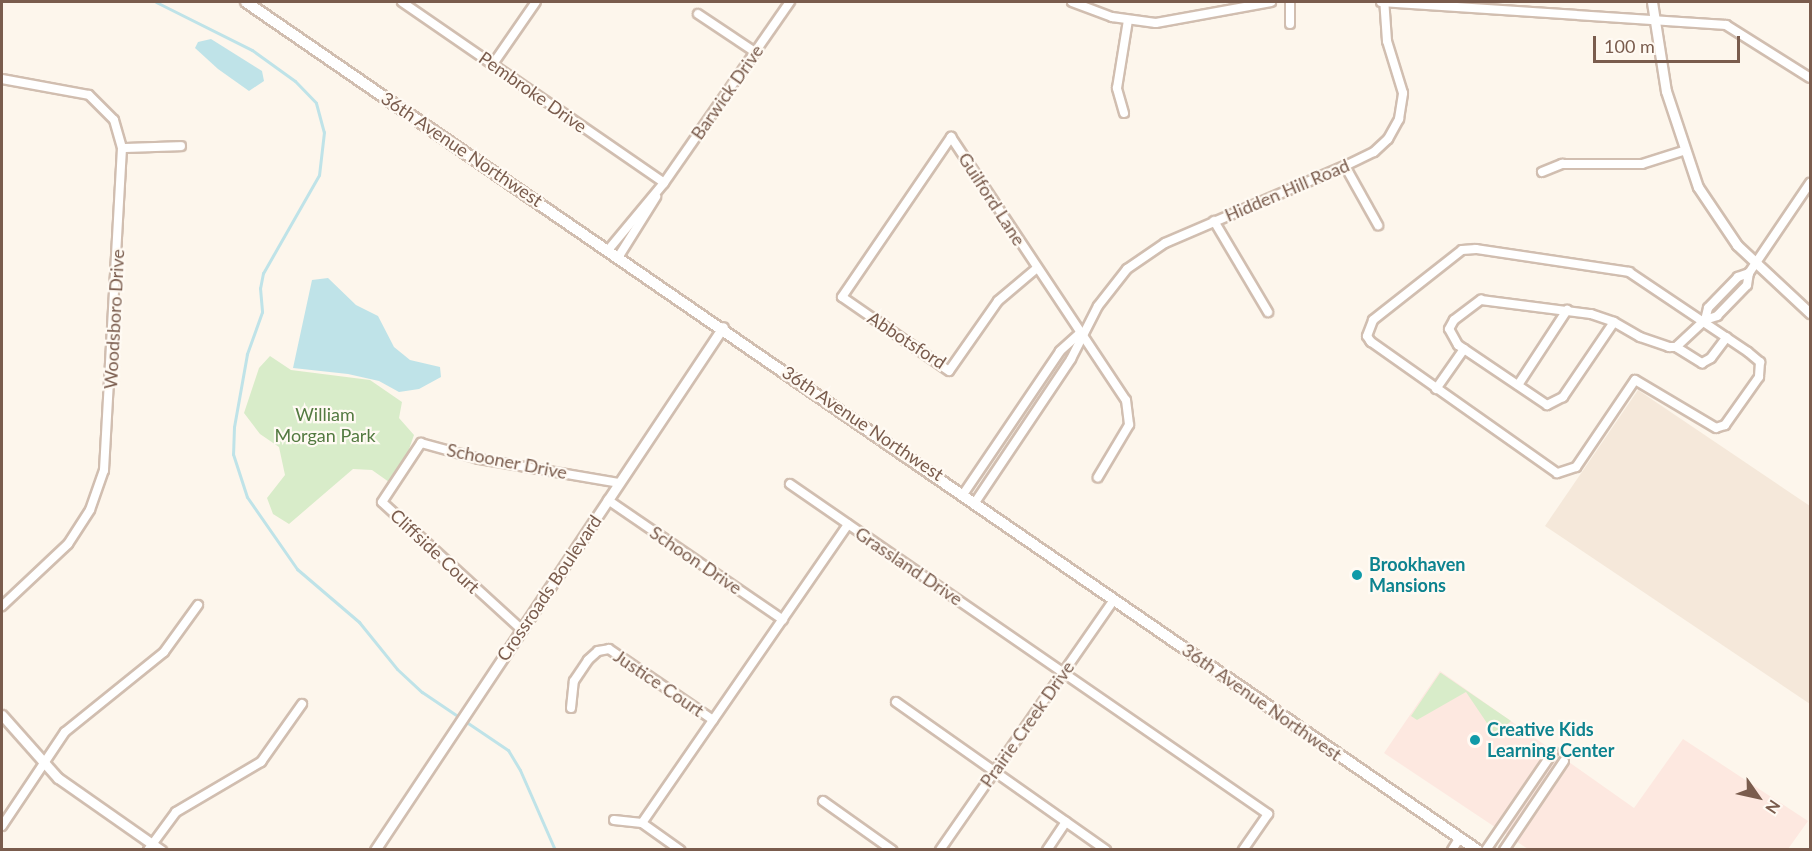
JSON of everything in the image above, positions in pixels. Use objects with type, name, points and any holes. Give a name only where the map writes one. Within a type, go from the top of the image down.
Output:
[{"type":"main road","name":"36th Avenue Northwest","points":[[246,2],[976,501],[1114,600],[1460,837],[1472,848]]},
{"type":"street","name":"Pembroke Drive","points":[[402,2],[664,183]]},
{"type":"street","points":[[493,64],[536,2]]},
{"type":"street","name":"Barwick Drive","points":[[619,256],[664,183],[790,2]]},
{"type":"street","points":[[1074,2],[1128,20],[1171,23],[1262,2],[1271,2]]},
{"type":"street","points":[[1290,2],[1290,24]]},
{"type":"street","points":[[1383,2],[1732,27],[1810,78]]},
{"type":"street","name":"Hidden Hill Road","points":[[976,501],[1071,359],[1082,332],[1114,284],[1138,260],[1214,221],[1345,166],[1382,145],[1396,128],[1402,110],[1402,82],[1387,40],[1383,2]]},
{"type":"street","points":[[1652,2],[1661,67],[1683,151],[1709,208],[1756,263],[1810,313]]},
{"type":"street","points":[[698,14],[755,52]]},
{"type":"street","points":[[1124,113],[1118,88],[1128,20]]},
{"type":"street","name":"Woodsboro Drive","points":[[2,79],[89,95],[114,120],[122,148],[104,470],[90,510],[68,544],[2,606]]},
{"type":"street","name":"Guilford Lane","points":[[842,297],[951,137],[1082,332],[1130,410],[1126,434],[1098,477]]},
{"type":"street","points":[[122,148],[181,146]]},
{"type":"street","points":[[1542,172],[1562,164],[1642,164],[1683,151]]},
{"type":"street","points":[[1345,166],[1378,225]]},
{"type":"street","name":"Barwick Drive","points":[[609,249],[664,183]]},
{"type":"street","points":[[1676,347],[1705,320],[1717,316],[1747,285],[1749,273],[1810,183]]},
{"type":"street","points":[[1214,221],[1268,312]]},
{"type":"street","points":[[1462,250],[1629,272],[1705,320],[1760,362],[1761,369],[1725,424],[1707,426],[1635,380],[1576,467],[1557,473],[1371,342],[1367,330],[1373,320],[1462,250]]},
{"type":"street","name":"Abbotsford","points":[[842,297],[949,371],[989,312],[1037,268]]},
{"type":"street","points":[[1705,320],[1708,308],[1738,277],[1749,273]]},
{"type":"street","points":[[1614,322],[1557,404],[1547,405],[1464,349],[1449,329],[1454,320],[1481,300],[1567,310],[1614,322],[1640,337],[1676,347],[1702,363],[1711,358],[1726,337]]},
{"type":"street","points":[[1518,385],[1567,310]]},
{"type":"street","name":"Crossroads Boulevard","points":[[375,849],[723,327]]},
{"type":"street","name":"Hidden Hill Road","points":[[964,493],[1060,351],[1082,332]]},
{"type":"street","points":[[1436,389],[1464,349]]},
{"type":"street","name":"Schooner Drive","points":[[406,466],[422,443],[479,459],[619,483]]},
{"type":"street","name":"Cliffside Court","points":[[406,466],[382,502],[521,629]]},
{"type":"street","points":[[790,484],[848,524]]},
{"type":"street","name":"Schoon Drive","points":[[608,500],[783,620]]},
{"type":"street","name":"Grassland Drive","points":[[642,823],[848,524],[1268,814],[1243,849]]},
{"type":"street","name":"Prairie Creek Drive","points":[[940,849],[1114,600]]},
{"type":"street","points":[[2,826],[71,726],[164,652],[198,605]]},
{"type":"street","name":"Justice Court","points":[[571,708],[571,689],[588,660],[598,651],[609,649],[713,720]]},
{"type":"street","points":[[896,702],[1107,849]]},
{"type":"street","points":[[150,846],[176,812],[261,762],[303,704]]},
{"type":"street","points":[[2,716],[44,763],[79,794],[150,846],[161,849]]},
{"type":"street","points":[[1486,849],[1553,752]]},
{"type":"street","points":[[1504,849],[1564,761]]},
{"type":"street","points":[[823,801],[892,849]]},
{"type":"street","points":[[614,820],[642,823],[680,849]]},
{"type":"street","points":[[1047,849],[1066,822]]},
{"type":"street","points":[[1452,849],[1460,837]]},
{"type":"shaded area","points":[[1638,390],[1810,506],[1810,704],[1545,526]]},
{"type":"shaded area","points":[[1440,671],[1634,808],[1683,739],[1808,821],[1788,849],[1528,849],[1384,753]]},
{"type":"green space","name":"William Morgan Park","points":[[270,356],[291,370],[370,380],[402,402],[399,418],[414,435],[407,455],[389,482],[372,470],[353,469],[289,524],[273,514],[267,498],[285,475],[279,447],[260,434],[244,413],[259,368]]},
{"type":"green space","points":[[1440,673],[1511,721],[1495,735],[1466,692],[1417,720],[1411,716]]},
{"type":"water","points":[[211,39],[262,71],[264,81],[249,91],[218,69],[195,48],[198,42]]},
{"type":"water","points":[[328,278],[356,305],[378,316],[394,347],[410,360],[440,367],[441,377],[419,389],[399,392],[379,381],[348,374],[293,368],[312,280]]},
{"type":"waterway","points":[[156,2],[252,50],[295,81],[316,103],[324,132],[319,175],[263,273],[260,288],[262,312],[247,354],[234,427],[233,454],[247,497],[297,569],[359,622],[397,669],[422,692],[508,750],[520,770],[555,850]]},
{"type":"place","name":"Brookhaven Mansions","points":[[1357,575]]},
{"type":"place","name":"Creative Kids Learning Center","points":[[1475,740]]}]
